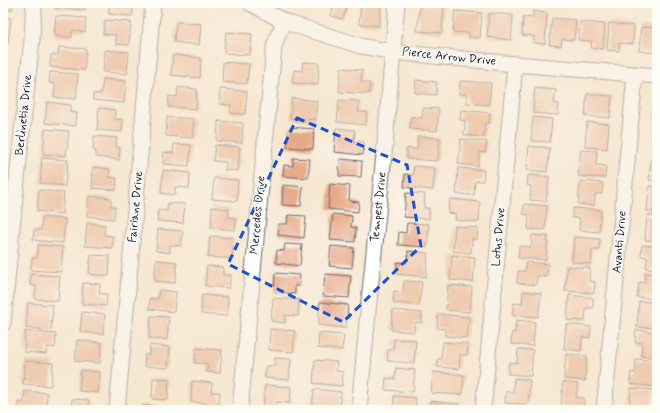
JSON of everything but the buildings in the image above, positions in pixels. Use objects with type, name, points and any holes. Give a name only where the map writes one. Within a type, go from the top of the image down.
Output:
[{"type":"street","name":"Berlinetia Drive","points":[[3,323],[32,39],[34,3]]},
{"type":"street","name":"Fairlane Drive","points":[[117,410],[142,144],[153,3]]},
{"type":"street","name":"Pierce Arrow Drive","points":[[250,3],[285,22],[361,46],[393,52],[657,76]]},
{"type":"street","name":"Tempest Drive","points":[[359,410],[397,3]]},
{"type":"street","name":"Mercedes Drive","points":[[240,410],[274,47],[285,22]]},
{"type":"street","name":"Lotus Drive","points":[[483,410],[515,64]]},
{"type":"street","name":"Avanti Drive","points":[[604,410],[635,75]]},
{"type":"highlighted area","points":[[297,118],[407,165],[421,246],[343,322],[228,264]]},
{"type":"waterway","points":[[587,3],[657,9]]}]
